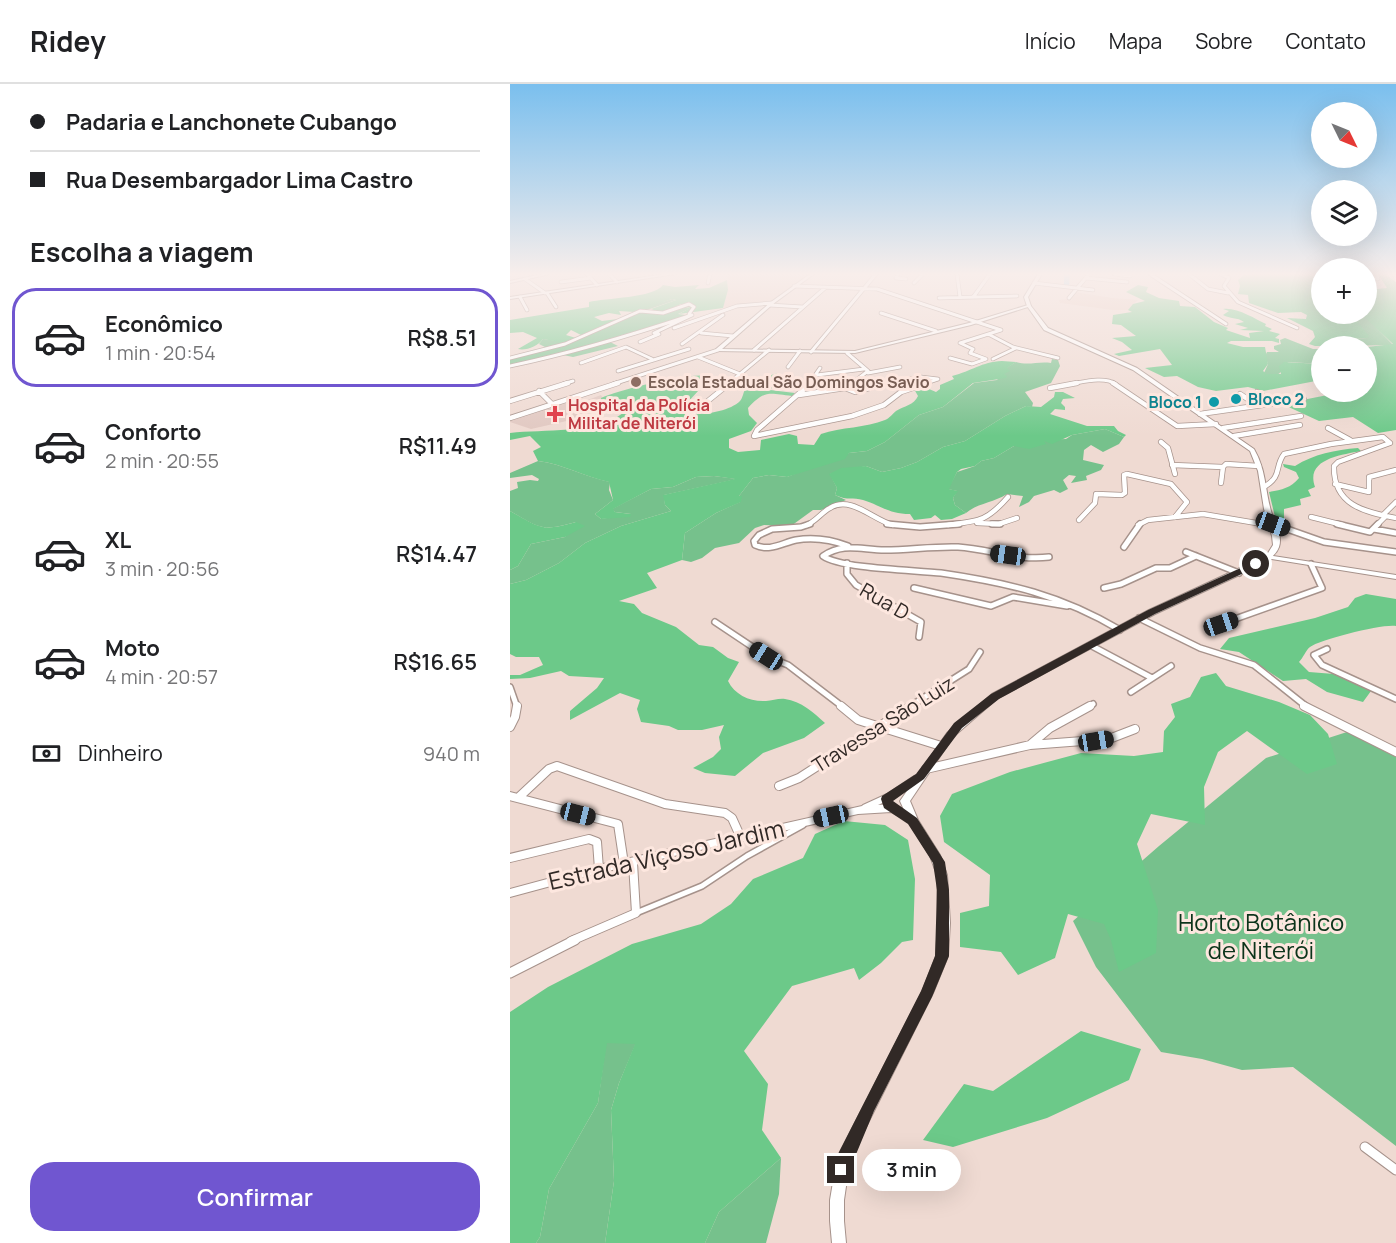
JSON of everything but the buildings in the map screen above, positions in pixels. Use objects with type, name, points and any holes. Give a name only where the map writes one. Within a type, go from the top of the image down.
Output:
[{"type":"main road","points":[[893,808],[901,806],[905,801],[958,725],[995,696],[1092,646],[1139,618],[1239,573],[1267,557],[1275,546],[1273,525],[1259,466],[1252,450],[1120,361],[1046,328]]},
{"type":"main road","name":"Estrada Viçoso Jardim","points":[[858,810],[890,796],[923,773]]},
{"type":"main road","points":[[838,1243],[836,1213],[838,1182],[844,1158],[927,993],[942,956],[944,923],[942,875],[935,855],[913,821],[905,801],[900,795],[890,796],[886,803],[913,821]]},
{"type":"main road","name":"Estrada Viçoso Jardim","points":[[510,893],[599,869],[811,820],[858,810],[893,808]]},
{"type":"street","points":[[510,358],[565,344],[601,328]]},
{"type":"street","points":[[510,366],[554,357],[651,328]]},
{"type":"street","points":[[658,334],[654,333],[664,328]]},
{"type":"street","points":[[640,342],[675,328]]},
{"type":"street","points":[[682,344],[706,328]]},
{"type":"street","points":[[718,350],[742,328]]},
{"type":"street","points":[[754,350],[779,328]]},
{"type":"street","points":[[811,352],[831,328]]},
{"type":"street","points":[[927,328],[936,331]]},
{"type":"street","points":[[510,418],[718,350],[847,353],[949,328]]},
{"type":"street","points":[[950,358],[972,364],[986,359],[970,353],[973,349],[960,344],[1001,330],[995,328]]},
{"type":"street","points":[[700,333],[733,336]]},
{"type":"street","points":[[990,335],[1016,347],[1058,358]]},
{"type":"street","points":[[581,363],[626,347],[652,359]]},
{"type":"street","points":[[993,359],[1016,347]]},
{"type":"street","points":[[618,371],[689,349]]},
{"type":"street","points":[[693,413],[769,350]]},
{"type":"street","points":[[788,367],[800,351]]},
{"type":"street","points":[[847,353],[868,374]]},
{"type":"street","points":[[698,357],[740,374]]},
{"type":"street","points":[[642,362],[662,369]]},
{"type":"street","points":[[799,395],[845,387],[868,374],[900,367]]},
{"type":"street","points":[[820,368],[817,375],[799,395],[754,435],[759,436],[852,416],[884,405],[896,395],[938,379],[933,376],[923,377],[873,386],[855,392],[845,387]]},
{"type":"street","points":[[817,375],[864,369]]},
{"type":"street","points":[[510,401],[573,381]]},
{"type":"street","points":[[1050,388],[1086,381],[1111,381],[1175,425],[1183,427],[1219,426],[1301,416]]},
{"type":"street","points":[[539,392],[552,404]]},
{"type":"street","points":[[1257,392],[1274,403]]},
{"type":"street","points":[[1240,394],[1257,405]]},
{"type":"street","points":[[1200,414],[1304,399]]},
{"type":"street","points":[[1234,436],[1300,425]]},
{"type":"street","points":[[1328,428],[1350,441]]},
{"type":"street","points":[[1264,487],[1278,477],[1281,457],[1284,453],[1374,437],[1389,440],[1387,445],[1352,455],[1336,464],[1333,470],[1337,492],[1343,499],[1396,518]]},
{"type":"street","points":[[1161,442],[1168,448],[1175,474]]},
{"type":"street","points":[[1172,465],[1222,467],[1229,463],[1259,466]]},
{"type":"street","points":[[1221,483],[1222,467]]},
{"type":"street","points":[[1335,484],[1368,492],[1370,490],[1367,483],[1369,477],[1396,470]]},
{"type":"street","points":[[1079,520],[1095,503],[1096,494],[1122,495],[1125,493],[1124,475],[1128,474],[1173,485],[1186,502],[1175,517]]},
{"type":"street","points":[[972,522],[990,516],[1008,497]]},
{"type":"street","points":[[1374,530],[1396,502]]},
{"type":"street","points":[[1017,518],[999,524],[972,522],[897,526],[878,520],[857,508],[839,504],[829,508],[810,524],[768,529],[754,542],[755,545],[764,548],[801,540],[833,540],[849,546],[882,550],[958,547],[1034,559],[1048,556]]},
{"type":"street","points":[[1124,547],[1139,524],[1175,517],[1208,515],[1273,525],[1324,542],[1396,552]]},
{"type":"street","points":[[1311,517],[1370,532],[1374,530],[1396,533]]},
{"type":"street","points":[[849,546],[833,549],[823,556],[827,560],[847,563],[953,574],[1048,597],[1084,609],[1120,630]]},
{"type":"street","points":[[1186,552],[1239,573]]},
{"type":"street","points":[[1104,588],[1121,584],[1156,568],[1170,568],[1196,556]]},
{"type":"street","points":[[1267,557],[1396,577]]},
{"type":"street","name":"Rua D","points":[[847,563],[847,573],[856,585],[921,622],[919,638]]},
{"type":"street","points":[[1221,624],[1322,588],[1311,564]]},
{"type":"street","points":[[914,588],[991,606],[1013,597],[1084,609]]},
{"type":"street","points":[[1139,618],[1200,648],[1247,662],[1267,674],[1287,695],[1301,704],[1396,752]]},
{"type":"street","points":[[715,622],[766,656],[788,665],[826,693],[854,718],[875,727],[941,747]]},
{"type":"street","points":[[1092,646],[1152,678]]},
{"type":"street","points":[[1327,649],[1314,655],[1322,665],[1396,699]]},
{"type":"street","name":"Travessa São Luiz","points":[[778,786],[799,778],[875,727],[956,679],[969,669],[980,652]]},
{"type":"street","points":[[1131,692],[1171,666]]},
{"type":"street","points":[[510,687],[517,700],[516,716],[510,727]]},
{"type":"street","points":[[1030,745],[1050,728],[1093,704]]},
{"type":"street","points":[[923,773],[1030,745],[1096,741],[1122,736],[1135,729]]},
{"type":"street","points":[[514,797],[549,769],[557,766],[665,804],[725,813],[732,818],[741,838]]},
{"type":"street","points":[[514,797],[618,824],[628,863],[636,913]]},
{"type":"street","points":[[510,973],[563,945],[702,886],[747,856],[811,820]]},
{"type":"street","points":[[510,858],[589,839],[597,842],[599,869]]},
{"type":"street","points":[[1365,1147],[1396,1170]]},
{"type":"shaded area","name":"Hospital da Polícia Militar de Niterói","points":[[601,395],[604,400],[585,408],[586,416],[580,418],[531,429],[510,422],[510,418],[577,397],[585,401]]},
{"type":"green space","points":[[510,328],[597,328],[581,335],[571,330],[566,335],[576,338],[565,343],[543,339],[528,349],[518,349],[537,338],[523,332],[510,333]]},
{"type":"green space","points":[[601,328],[649,328],[610,342],[618,346],[573,357],[563,355],[510,366],[510,358],[547,348],[539,344],[543,339],[559,341],[576,338]]},
{"type":"green space","points":[[1125,328],[1228,328],[1226,330],[1250,338],[1249,333],[1264,331],[1240,330],[1270,328],[1272,329],[1269,331],[1280,334],[1275,338],[1279,339],[1279,343],[1231,341],[1227,343],[1243,347],[1265,347],[1268,364],[1263,371],[1267,374],[1281,374],[1279,366],[1284,362],[1311,363],[1311,382],[1263,391],[1248,387],[1216,391],[1198,387],[1177,376],[1164,377],[1145,368],[1172,365],[1160,349],[1119,356],[1114,354],[1132,350],[1112,338],[1136,336]]},
{"type":"green space","points":[[1307,328],[1363,328],[1369,336],[1315,336],[1313,331]]},
{"type":"green space","points":[[1360,328],[1377,328],[1393,345],[1377,345],[1377,336],[1366,336]]},
{"type":"green space","points":[[1376,328],[1396,328],[1396,430],[1378,433],[1353,417],[1319,421],[1282,404],[1311,398],[1311,402],[1377,402],[1377,346],[1393,344]]},
{"type":"green space","points":[[1285,338],[1311,348],[1311,363],[1288,362],[1279,374],[1264,373],[1268,364],[1265,356],[1267,352],[1279,352],[1274,349],[1274,346],[1281,344],[1280,340]]},
{"type":"green space","points":[[1052,359],[1058,360],[1060,366],[1051,383],[1025,392],[1033,403],[1032,407],[1026,406],[965,441],[943,447],[901,468],[882,472],[866,466],[830,474],[837,488],[835,495],[846,500],[821,510],[813,510],[791,526],[764,525],[755,528],[739,543],[715,548],[702,558],[691,562],[682,560],[685,533],[716,513],[740,502],[739,496],[753,478],[769,475],[787,477],[849,453],[867,451],[885,442],[919,415],[943,407],[974,383],[997,380],[1006,368],[1016,362],[1051,363]]},
{"type":"green space","points":[[1016,362],[1007,368],[1010,371],[1004,374],[1006,378],[973,383],[943,407],[919,415],[885,442],[867,451],[849,453],[845,459],[787,477],[769,475],[753,478],[739,496],[742,496],[741,502],[716,513],[685,533],[682,560],[647,573],[657,588],[619,601],[634,604],[642,613],[676,627],[699,645],[713,647],[728,658],[739,662],[728,681],[744,697],[760,701],[791,700],[802,705],[825,723],[804,738],[763,753],[735,776],[705,773],[693,768],[713,757],[721,749],[719,737],[724,725],[702,730],[678,730],[669,726],[641,722],[637,709],[640,700],[620,693],[570,720],[570,711],[597,688],[604,678],[569,676],[561,671],[530,678],[510,679],[510,675],[520,675],[543,665],[539,657],[516,657],[510,654],[510,584],[526,580],[559,563],[585,543],[621,526],[671,511],[665,505],[663,495],[735,479],[714,476],[696,477],[673,487],[651,489],[613,509],[615,512],[631,514],[630,517],[601,519],[595,514],[613,500],[609,482],[538,461],[533,451],[541,447],[530,436],[510,440],[510,433],[584,428],[611,420],[623,413],[601,401],[601,398],[640,386],[689,376],[711,377],[687,403],[673,412],[698,414],[717,412],[740,401],[746,388],[762,386],[764,382],[759,380],[777,373],[781,377],[770,390],[795,393],[792,396],[767,394],[759,398],[748,408],[749,415],[757,423],[751,431],[729,439],[729,448],[738,452],[760,450],[761,440],[789,434],[797,436],[798,444],[814,445],[821,434],[870,425],[887,419],[916,399],[918,396],[914,389],[929,389],[936,392],[940,389],[940,385],[954,379],[952,376],[988,363]]},
{"type":"green space","points":[[1055,392],[1063,392],[1075,398],[1063,399],[1061,403],[1065,410],[1055,409],[1050,414],[1087,426],[1114,426],[1126,435],[1124,437],[1105,429],[1072,435],[1052,444],[1044,441],[1046,444],[1029,449],[1014,446],[994,458],[961,469],[957,472],[949,489],[958,491],[953,498],[955,505],[966,513],[952,519],[941,520],[935,515],[931,518],[914,520],[910,514],[891,511],[863,500],[835,495],[837,488],[829,474],[841,468],[866,466],[882,472],[901,468],[943,447],[965,441],[1026,406],[1041,407],[1054,397]]},
{"type":"green space","points":[[1105,429],[1124,437],[1119,444],[1103,452],[1091,445],[1084,450],[1083,460],[1104,465],[1101,470],[1086,476],[1087,480],[1071,483],[1076,476],[1069,475],[1063,480],[1068,489],[1060,493],[1054,490],[1034,496],[1029,502],[1019,507],[1023,496],[1007,494],[966,513],[955,505],[953,498],[957,491],[948,489],[957,472],[994,458],[1014,446],[1043,440],[1066,439],[1072,435]]},
{"type":"green space","points":[[1358,448],[1361,451],[1335,457],[1320,464],[1313,478],[1315,487],[1308,490],[1311,496],[1300,499],[1301,505],[1284,509],[1284,527],[1277,525],[1269,492],[1289,486],[1299,478],[1296,472],[1284,467],[1283,464],[1295,466],[1325,453]]},
{"type":"green space","points":[[538,461],[610,482],[609,490],[613,500],[595,514],[601,519],[631,514],[615,512],[612,509],[651,489],[673,487],[696,477],[714,476],[737,479],[664,495],[665,505],[671,511],[621,526],[585,543],[559,563],[526,580],[510,584],[510,570],[518,566],[531,544],[565,537],[576,522],[555,527],[541,527],[510,511],[510,491],[518,488],[517,482],[538,481],[539,479],[532,475],[510,478],[510,473]]},
{"type":"green space","points":[[510,511],[542,527],[555,527],[576,522],[585,526],[565,537],[531,544],[518,566],[510,570]]},
{"type":"green space","points":[[1366,594],[1396,599],[1396,626],[1367,629],[1326,640],[1310,647],[1299,662],[1309,672],[1334,674],[1371,691],[1363,702],[1327,692],[1306,679],[1283,681],[1239,652],[1220,649],[1229,638],[1315,618],[1348,607],[1355,598]]},
{"type":"green space","points":[[1216,673],[1226,686],[1279,702],[1310,715],[1328,734],[1337,764],[1307,774],[1247,731],[1218,752],[1204,787],[1205,825],[1151,814],[1137,844],[1158,910],[1156,953],[1119,972],[1111,940],[1104,924],[1068,914],[1055,958],[1018,975],[1001,952],[960,947],[960,913],[989,906],[990,875],[944,842],[940,816],[952,794],[1010,772],[1081,753],[1134,756],[1163,752],[1164,731],[1175,717],[1171,704],[1190,697],[1201,677]]},
{"type":"green space","name":"Horto Botânico de Niterói","points":[[1347,732],[1396,757],[1396,1146],[1293,1067],[1242,1070],[1202,1059],[1161,1052],[1096,967],[1073,921],[1159,846],[1266,758]]},
{"type":"green space","points":[[844,821],[885,825],[908,840],[915,879],[913,940],[902,942],[881,963],[859,980],[854,968],[792,986],[744,1051],[768,1084],[762,1130],[781,1158],[719,1212],[705,1243],[605,1243],[614,1181],[611,1110],[635,1044],[607,1043],[598,1103],[549,1189],[540,1237],[536,1243],[510,1243],[510,1012],[548,987],[632,944],[701,924],[731,904],[753,879],[803,858],[815,834]]},
{"type":"green space","points":[[1081,1031],[1141,1049],[1129,1080],[1047,1118],[953,1147],[923,1140],[964,1084],[993,1091]]},
{"type":"green space","points":[[606,1043],[636,1043],[619,1083],[611,1110],[614,1181],[605,1243],[536,1243],[540,1237],[549,1189],[598,1103]]},
{"type":"green space","points":[[781,1158],[779,1194],[766,1243],[705,1243],[719,1212]]},
{"type":"place","name":"Escola Estadual São Domingos Savio","points":[[636,382]]},
{"type":"place","name":"Bloco 2","points":[[1236,399]]},
{"type":"place","name":"Bloco 1","points":[[1214,402]]},
{"type":"place","name":"Hospital da Polícia Militar de Niterói","points":[[555,414]]},
{"type":"route","points":[[841,1170],[844,1158],[868,1106],[927,993],[942,956],[943,890],[939,862],[913,821],[888,805],[886,799],[920,776],[958,725],[995,696],[1152,612],[1256,564]]}]
